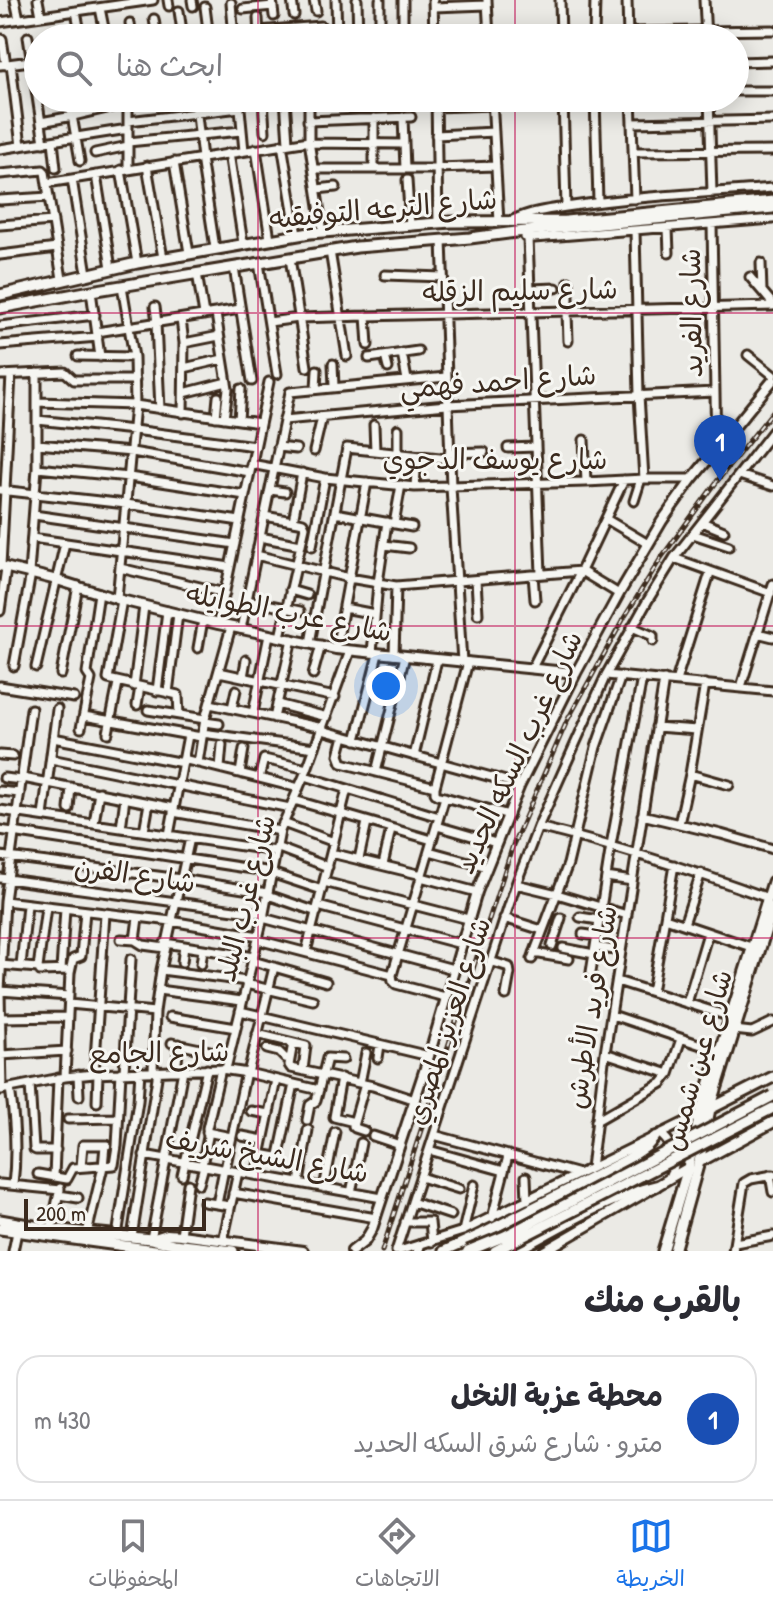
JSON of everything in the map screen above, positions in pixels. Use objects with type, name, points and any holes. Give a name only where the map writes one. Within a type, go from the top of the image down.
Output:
[{"type":"main road","points":[[503,222],[566,221],[773,201]]},
{"type":"main road","points":[[516,232],[773,208]]},
{"type":"main road","name":"شارع الترعه التوفيقيه","points":[[0,295],[111,268],[297,235],[438,223],[503,222]]},
{"type":"main road","points":[[355,230],[357,247]]},
{"type":"main road","name":"شارع الترعه التوفيقيه","points":[[0,308],[357,247],[516,232]]},
{"type":"main road","points":[[243,243],[245,265]]},
{"type":"main road","name":"شارع عين شمس","points":[[663,1251],[705,1112],[734,1030],[773,882]]},
{"type":"main road","name":"شارع عين شمس","points":[[674,1251],[699,1162],[705,1112],[719,1051],[756,948]]},
{"type":"main road","points":[[705,1112],[773,1077]]},
{"type":"main road","points":[[468,1251],[505,1236],[773,1096]]},
{"type":"main road","points":[[735,1097],[732,1120],[742,1132],[750,1135]]},
{"type":"main road","points":[[495,1251],[773,1108]]},
{"type":"main road","points":[[699,1162],[773,1122]]},
{"type":"main road","points":[[444,1251],[628,1159],[658,1136]]},
{"type":"main road","points":[[515,1251],[622,1196],[656,1186]]},
{"type":"main road","points":[[0,1220],[87,1233],[113,1246]]},
{"type":"main road","points":[[0,1229],[159,1251]]},
{"type":"main road","points":[[113,1246],[132,1237],[177,1240],[233,1251]]},
{"type":"street","points":[[15,0],[19,19]]},
{"type":"street","points":[[38,0],[41,16]]},
{"type":"street","points":[[0,22],[153,0]]},
{"type":"street","points":[[292,0],[294,15]]},
{"type":"street","points":[[314,0],[316,11]]},
{"type":"street","points":[[336,0],[337,24]]},
{"type":"street","points":[[357,0],[358,24]]},
{"type":"street","points":[[380,0],[380,24]]},
{"type":"street","points":[[403,0],[403,24]]},
{"type":"street","points":[[560,0],[561,24]]},
{"type":"street","points":[[594,24],[595,0]]},
{"type":"street","points":[[627,0],[628,24]]},
{"type":"street","points":[[704,0],[705,24]]},
{"type":"street","points":[[231,3],[233,24]]},
{"type":"street","points":[[243,9],[272,3],[274,16]]},
{"type":"street","points":[[434,24],[433,3],[487,3],[488,24]]},
{"type":"street","points":[[205,7],[207,24]]},
{"type":"street","points":[[100,8],[103,24]]},
{"type":"street","points":[[76,11],[78,24]]},
{"type":"street","points":[[179,11],[181,24]]},
{"type":"street","points":[[258,18],[258,24]]},
{"type":"street","points":[[154,19],[155,24]]},
{"type":"street","points":[[749,31],[773,30]]},
{"type":"street","points":[[2,39],[21,146]]},
{"type":"street","points":[[749,62],[773,61]]},
{"type":"street","points":[[749,91],[773,91]]},
{"type":"street","points":[[40,112],[44,143]]},
{"type":"street","points":[[72,112],[80,161]]},
{"type":"street","points":[[41,122],[88,112]]},
{"type":"street","points":[[125,112],[128,125],[125,170],[137,263]]},
{"type":"street","points":[[0,148],[77,138],[128,125],[206,112]]},
{"type":"street","points":[[240,112],[244,151]]},
{"type":"street","points":[[264,112],[265,132]]},
{"type":"street","points":[[285,112],[285,144],[297,235]]},
{"type":"street","points":[[308,112],[323,232]]},
{"type":"street","points":[[436,112],[438,223]]},
{"type":"street","points":[[493,112],[503,222]]},
{"type":"street","points":[[563,112],[566,207]]},
{"type":"street","points":[[595,112],[598,202]]},
{"type":"street","points":[[632,112],[635,199]]},
{"type":"street","points":[[710,112],[712,193]]},
{"type":"street","points":[[197,113],[215,248]]},
{"type":"street","points":[[308,121],[407,117],[405,169]]},
{"type":"street","points":[[374,118],[374,169]]},
{"type":"street","points":[[632,123],[773,120]]},
{"type":"street","points":[[95,153],[128,144],[241,131]]},
{"type":"street","points":[[436,135],[494,132]]},
{"type":"street","points":[[53,141],[56,168]]},
{"type":"street","points":[[47,183],[285,144],[404,144]]},
{"type":"street","points":[[256,149],[270,239]]},
{"type":"street","points":[[633,152],[773,151]]},
{"type":"street","points":[[229,153],[243,243]]},
{"type":"street","points":[[174,162],[189,253]]},
{"type":"street","points":[[147,166],[163,258]]},
{"type":"street","points":[[314,169],[496,166]]},
{"type":"street","points":[[0,174],[43,170],[46,174],[62,279]]},
{"type":"street","points":[[96,175],[111,268]]},
{"type":"street","points":[[72,179],[87,274]]},
{"type":"street","points":[[407,180],[410,226]]},
{"type":"street","points":[[317,189],[336,187]]},
{"type":"street","name":"شارع الترعه التوفيقيه","points":[[503,222],[598,202],[773,188]]},
{"type":"street","points":[[0,200],[49,197]]},
{"type":"street","name":"شارع الترعه التوفيقيه","points":[[516,232],[528,238],[773,219]]},
{"type":"street","points":[[0,225],[53,221]]},
{"type":"street","name":"شارع الفريد","points":[[712,224],[716,450]]},
{"type":"street","points":[[668,228],[669,253]]},
{"type":"street","points":[[634,501],[642,479],[635,231]]},
{"type":"street","points":[[528,238],[537,483],[535,600]]},
{"type":"street","points":[[442,240],[449,456],[465,662],[435,794],[509,815]]},
{"type":"street","points":[[0,255],[57,248]]},
{"type":"street","points":[[330,251],[347,356]]},
{"type":"street","points":[[290,258],[307,367]]},
{"type":"street","points":[[259,263],[277,374]]},
{"type":"street","points":[[761,263],[762,291]]},
{"type":"street","points":[[234,267],[252,381]]},
{"type":"street","points":[[197,273],[204,315]]},
{"type":"street","points":[[385,275],[443,277]]},
{"type":"street","points":[[750,277],[773,305]]},
{"type":"street","points":[[568,341],[569,282]]},
{"type":"street","points":[[122,286],[134,357],[135,405],[119,600],[108,679],[179,696],[179,715]]},
{"type":"street","points":[[530,289],[556,288]]},
{"type":"street","points":[[91,291],[100,357]]},
{"type":"street","name":"شارع سليم الزقله","points":[[269,322],[299,318],[444,313],[773,305]]},
{"type":"street","points":[[155,307],[160,409]]},
{"type":"street","points":[[0,345],[97,334],[240,309]]},
{"type":"street","points":[[216,314],[228,393],[220,418]]},
{"type":"street","points":[[0,326],[95,315]]},
{"type":"street","points":[[366,316],[368,345]]},
{"type":"street","points":[[181,319],[184,343],[183,413]]},
{"type":"street","points":[[184,343],[219,336]]},
{"type":"street","points":[[369,358],[418,351]]},
{"type":"street","points":[[402,353],[407,380]]},
{"type":"street","points":[[748,355],[773,378]]},
{"type":"street","points":[[78,356],[134,357]]},
{"type":"street","points":[[385,356],[388,368]]},
{"type":"street","points":[[184,368],[223,359]]},
{"type":"street","points":[[333,364],[334,387]]},
{"type":"street","points":[[316,389],[317,370]]},
{"type":"street","points":[[0,375],[65,372],[74,380],[135,380]]},
{"type":"street","points":[[14,666],[30,573],[37,468],[37,373]]},
{"type":"street","points":[[0,611],[2,491],[11,375]]},
{"type":"street","points":[[241,629],[290,393],[446,377]]},
{"type":"street","name":"شارع غرب السكه الحديد","points":[[352,1251],[365,1241],[376,1218],[429,1056],[468,919],[520,785],[576,673],[648,544],[692,479],[773,378]]},
{"type":"street","points":[[184,393],[227,382]]},
{"type":"street","points":[[218,624],[269,382]]},
{"type":"street","points":[[239,420],[241,389]]},
{"type":"street","name":"شارع احمد فهمي","points":[[284,420],[534,399],[714,392]]},
{"type":"street","points":[[218,397],[220,418]]},
{"type":"street","points":[[37,402],[135,405],[260,423]]},
{"type":"street","points":[[314,451],[322,417]]},
{"type":"street","points":[[37,420],[255,446]]},
{"type":"street","points":[[374,425],[375,451]]},
{"type":"street","points":[[398,429],[398,454]]},
{"type":"street","name":"شارع العزيز المصري","points":[[397,1251],[516,884],[606,675],[674,558],[773,431]]},
{"type":"street","points":[[584,440],[586,482]]},
{"type":"street","name":"شارع يوسف الدجوي","points":[[37,444],[274,468],[325,478],[415,487],[692,479]]},
{"type":"street","points":[[278,447],[296,449]]},
{"type":"street","points":[[508,448],[536,447]]},
{"type":"street","points":[[310,643],[347,448],[417,456],[484,452]]},
{"type":"street","points":[[415,487],[417,456]]},
{"type":"street","points":[[37,468],[129,477],[245,495]]},
{"type":"street","points":[[293,521],[302,473]]},
{"type":"street","points":[[739,475],[773,486]]},
{"type":"street","points":[[260,537],[315,546],[325,478]]},
{"type":"street","points":[[532,668],[624,480]]},
{"type":"street","points":[[336,649],[367,482]]},
{"type":"street","points":[[356,740],[375,654],[375,614],[384,545],[401,485]]},
{"type":"street","points":[[270,490],[285,492]]},
{"type":"street","points":[[2,491],[126,504],[240,521]]},
{"type":"street","points":[[335,513],[412,527]]},
{"type":"street","points":[[34,515],[235,544]]},
{"type":"street","points":[[264,516],[303,523],[305,527],[280,637]]},
{"type":"street","points":[[606,519],[648,544]]},
{"type":"street","points":[[702,522],[724,531]]},
{"type":"street","points":[[693,534],[729,546]]},
{"type":"street","points":[[32,538],[230,567]]},
{"type":"street","points":[[36,667],[65,543]]},
{"type":"street","points":[[384,545],[406,548],[403,559]]},
{"type":"street","points":[[256,555],[396,586],[581,571],[619,594]]},
{"type":"street","points":[[674,558],[772,594]]},
{"type":"street","name":"شارع عرب الطوايله","points":[[2,567],[57,580],[119,600],[336,649],[576,673]]},
{"type":"street","points":[[120,568],[225,593]]},
{"type":"street","points":[[676,681],[710,573]]},
{"type":"street","points":[[476,580],[478,614]]},
{"type":"street","points":[[741,687],[773,584]]},
{"type":"street","points":[[61,674],[78,586]]},
{"type":"street","points":[[394,655],[396,586]]},
{"type":"street","points":[[290,590],[307,595]]},
{"type":"street","points":[[81,728],[91,679],[87,674],[99,593]]},
{"type":"street","points":[[247,600],[300,611]]},
{"type":"street","points":[[137,705],[144,606]]},
{"type":"street","points":[[344,608],[375,614]]},
{"type":"street","points":[[157,691],[167,611]]},
{"type":"street","points":[[168,693],[178,614]]},
{"type":"street","points":[[198,648],[203,620]]},
{"type":"street","points":[[198,763],[205,720],[231,627]]},
{"type":"street","points":[[632,627],[653,636],[653,641]]},
{"type":"street","points":[[757,633],[773,637]]},
{"type":"street","points":[[253,713],[269,635]]},
{"type":"street","points":[[274,718],[292,639]]},
{"type":"street","points":[[313,674],[321,645]]},
{"type":"street","name":"شارع غرب البلد","points":[[199,1184],[207,1132],[264,916],[282,827],[335,697],[350,651]]},
{"type":"street","points":[[376,772],[405,656]]},
{"type":"street","points":[[243,677],[246,660]]},
{"type":"street","points":[[414,756],[437,660]]},
{"type":"street","points":[[219,672],[335,697]]},
{"type":"street","points":[[606,675],[773,691]]},
{"type":"street","points":[[569,959],[533,956],[564,878],[596,747],[621,676]]},
{"type":"street","points":[[591,972],[642,678]]},
{"type":"street","name":"شارع فريد الأطرش","points":[[591,1168],[605,1053],[664,680]]},
{"type":"street","points":[[108,733],[118,683]]},
{"type":"street","points":[[679,824],[705,684]]},
{"type":"street","points":[[0,686],[74,698]]},
{"type":"street","points":[[232,708],[236,690]]},
{"type":"street","points":[[210,704],[322,729],[520,785]]},
{"type":"street","points":[[277,704],[327,717]]},
{"type":"street","points":[[13,1185],[15,1119],[1,1073],[4,878],[11,857],[31,709]]},
{"type":"street","points":[[43,816],[57,709]]},
{"type":"street","points":[[148,710],[219,724]]},
{"type":"street","points":[[84,716],[188,735],[315,748]]},
{"type":"street","points":[[656,727],[681,732],[697,730]]},
{"type":"street","points":[[169,835],[188,735]]},
{"type":"street","points":[[344,736],[339,755],[342,763],[435,787]]},
{"type":"street","points":[[53,738],[198,763],[299,788]]},
{"type":"street","points":[[220,768],[222,745]]},
{"type":"street","points":[[240,773],[244,749]]},
{"type":"street","points":[[0,755],[13,756]]},
{"type":"street","points":[[51,759],[290,808]]},
{"type":"street","points":[[259,778],[264,759],[496,843]]},
{"type":"street","points":[[690,774],[729,785]]},
{"type":"street","points":[[4,778],[71,787],[173,810],[282,827],[334,842]]},
{"type":"street","points":[[69,809],[71,787]]},
{"type":"street","points":[[306,952],[347,789]]},
{"type":"street","points":[[0,791],[20,793]]},
{"type":"street","points":[[94,823],[99,792]]},
{"type":"street","points":[[445,797],[392,975],[396,984],[445,997]]},
{"type":"street","points":[[121,828],[125,798]]},
{"type":"street","points":[[294,800],[432,840]]},
{"type":"street","points":[[144,831],[149,803]]},
{"type":"street","points":[[0,810],[276,849],[328,867]]},
{"type":"street","points":[[642,815],[773,849]]},
{"type":"street","points":[[359,859],[367,822]]},
{"type":"street","points":[[538,827],[611,845],[701,873],[770,902]]},
{"type":"street","points":[[383,865],[391,829]]},
{"type":"street","points":[[0,830],[271,873],[468,919]]},
{"type":"street","points":[[132,1237],[155,1071],[158,990],[165,945],[190,838]]},
{"type":"street","points":[[429,851],[487,867]]},
{"type":"street","points":[[331,853],[477,892]]},
{"type":"street","points":[[0,856],[181,879],[268,894],[461,944]]},
{"type":"street","points":[[568,864],[579,867]]},
{"type":"street","points":[[652,992],[674,865]]},
{"type":"street","points":[[684,924],[701,873]]},
{"type":"street","points":[[606,877],[632,881]]},
{"type":"street","name":"شارع الفرن","points":[[4,878],[264,916],[453,969]]},
{"type":"street","points":[[564,878],[575,881]]},
{"type":"street","points":[[516,884],[627,915]]},
{"type":"street","points":[[3,907],[27,905],[171,921],[258,938],[392,975]]},
{"type":"street","points":[[21,966],[27,905]]},
{"type":"street","points":[[38,968],[46,907]]},
{"type":"street","points":[[51,1229],[59,1192],[56,1150],[67,1051],[69,1000],[65,909]]},
{"type":"street","points":[[66,970],[73,960],[81,956],[85,911]]},
{"type":"street","points":[[97,1102],[98,1007],[105,914]]},
{"type":"street","points":[[580,917],[599,920]]},
{"type":"street","points":[[135,940],[138,918]]},
{"type":"street","points":[[504,918],[555,937]]},
{"type":"street","points":[[552,946],[561,918]]},
{"type":"street","points":[[665,918],[756,948]]},
{"type":"street","points":[[585,931],[597,933]]},
{"type":"street","points":[[687,1003],[708,933]]},
{"type":"street","points":[[121,939],[135,940],[143,945],[184,946],[253,959],[326,982]]},
{"type":"street","points":[[182,962],[184,946]]},
{"type":"street","points":[[563,948],[621,951]]},
{"type":"street","points":[[201,964],[203,949]]},
{"type":"street","points":[[38,1174],[68,1178],[73,1168],[107,1167],[115,1163],[131,959]]},
{"type":"street","points":[[490,961],[509,967],[506,995]]},
{"type":"street","points":[[1,965],[38,968],[40,971],[66,970]]},
{"type":"street","points":[[217,1204],[274,967]]},
{"type":"street","points":[[161,970],[246,983],[313,1000]]},
{"type":"street","points":[[617,981],[731,1017]]},
{"type":"street","points":[[158,990],[242,1001]]},
{"type":"street","points":[[0,991],[98,1007],[155,1012]]},
{"type":"street","points":[[240,1011],[429,1056]]},
{"type":"street","points":[[612,1015],[719,1051]]},
{"type":"street","points":[[0,1018],[68,1017]]},
{"type":"street","points":[[170,1017],[236,1028]]},
{"type":"street","points":[[734,1030],[752,1032],[773,1022]]},
{"type":"street","points":[[257,1034],[307,1047],[303,1070]]},
{"type":"street","points":[[596,1121],[662,1083],[669,1074],[681,1039]]},
{"type":"street","points":[[290,1064],[293,1043]]},
{"type":"street","points":[[151,1239],[180,1070],[176,1044],[229,1055]]},
{"type":"street","points":[[378,1058],[380,1045]]},
{"type":"street","points":[[267,1049],[279,1052],[290,1064],[303,1070],[362,1083],[415,1100]]},
{"type":"street","points":[[1,1050],[67,1051]]},
{"type":"street","points":[[364,1131],[354,1128],[354,1122],[366,1053]]},
{"type":"street","points":[[605,1053],[669,1074]]},
{"type":"street","points":[[307,1120],[310,1105],[316,1101],[327,1058],[343,1059]]},
{"type":"street","points":[[182,1175],[207,1069]]},
{"type":"street","name":"شارع الجامع","points":[[4,1089],[78,1075],[224,1069],[319,1090]]},
{"type":"street","points":[[129,1250],[113,1246],[138,1101],[140,1071]]},
{"type":"street","points":[[78,1075],[79,1096]]},
{"type":"street","points":[[341,1078],[334,1117],[354,1122]]},
{"type":"street","points":[[256,1175],[276,1080]]},
{"type":"street","points":[[30,1084],[34,1149],[56,1150]]},
{"type":"street","points":[[260,1154],[276,1157],[280,1154],[294,1084]]},
{"type":"street","points":[[251,1111],[269,1114]]},
{"type":"street","points":[[397,1251],[419,1248],[492,1218],[705,1112]]},
{"type":"street","points":[[68,1119],[118,1118]]},
{"type":"street","points":[[293,1204],[308,1130]]},
{"type":"street","points":[[207,1132],[231,1137]]},
{"type":"street","points":[[324,1188],[335,1132]]},
{"type":"street","points":[[434,1135],[579,1174]]},
{"type":"street","points":[[242,1136],[263,1140]]},
{"type":"street","points":[[373,1136],[400,1145]]},
{"type":"street","points":[[658,1136],[669,1141],[673,1150],[675,1160],[668,1179]]},
{"type":"street","points":[[351,1193],[361,1143]]},
{"type":"street","points":[[81,1167],[83,1145],[117,1146]]},
{"type":"street","points":[[87,1233],[107,1167],[105,1145]]},
{"type":"street","points":[[429,1150],[504,1171]]},
{"type":"street","name":"شارع الشيخ شريف","points":[[144,1155],[382,1198]]},
{"type":"street","points":[[492,1218],[508,1156]]},
{"type":"street","points":[[547,1249],[699,1162]]},
{"type":"street","points":[[15,1163],[25,1163]]},
{"type":"street","points":[[223,1241],[238,1172]]},
{"type":"street","points":[[773,1192],[772,1175],[744,1183],[734,1247],[773,1236]]},
{"type":"street","points":[[420,1177],[459,1189]]},
{"type":"street","points":[[526,1177],[527,1200]]},
{"type":"street","points":[[0,1184],[59,1192],[78,1198]]},
{"type":"street","points":[[188,1184],[177,1240],[223,1241],[303,1251]]},
{"type":"street","points":[[463,1231],[474,1185]]},
{"type":"street","points":[[233,1193],[376,1218]]},
{"type":"street","points":[[204,1202],[230,1206]]},
{"type":"street","points":[[412,1202],[451,1215]]},
{"type":"street","points":[[405,1222],[430,1222],[432,1242]]},
{"type":"street","points":[[13,1251],[17,1232]]},
{"type":"street","points":[[547,1249],[560,1251]]},
{"type":"railway","points":[[382,1251],[513,845],[567,721],[661,558],[773,411]]},
{"type":"place","name":"محطة عزبة النخل","points":[[720,481]]}]
